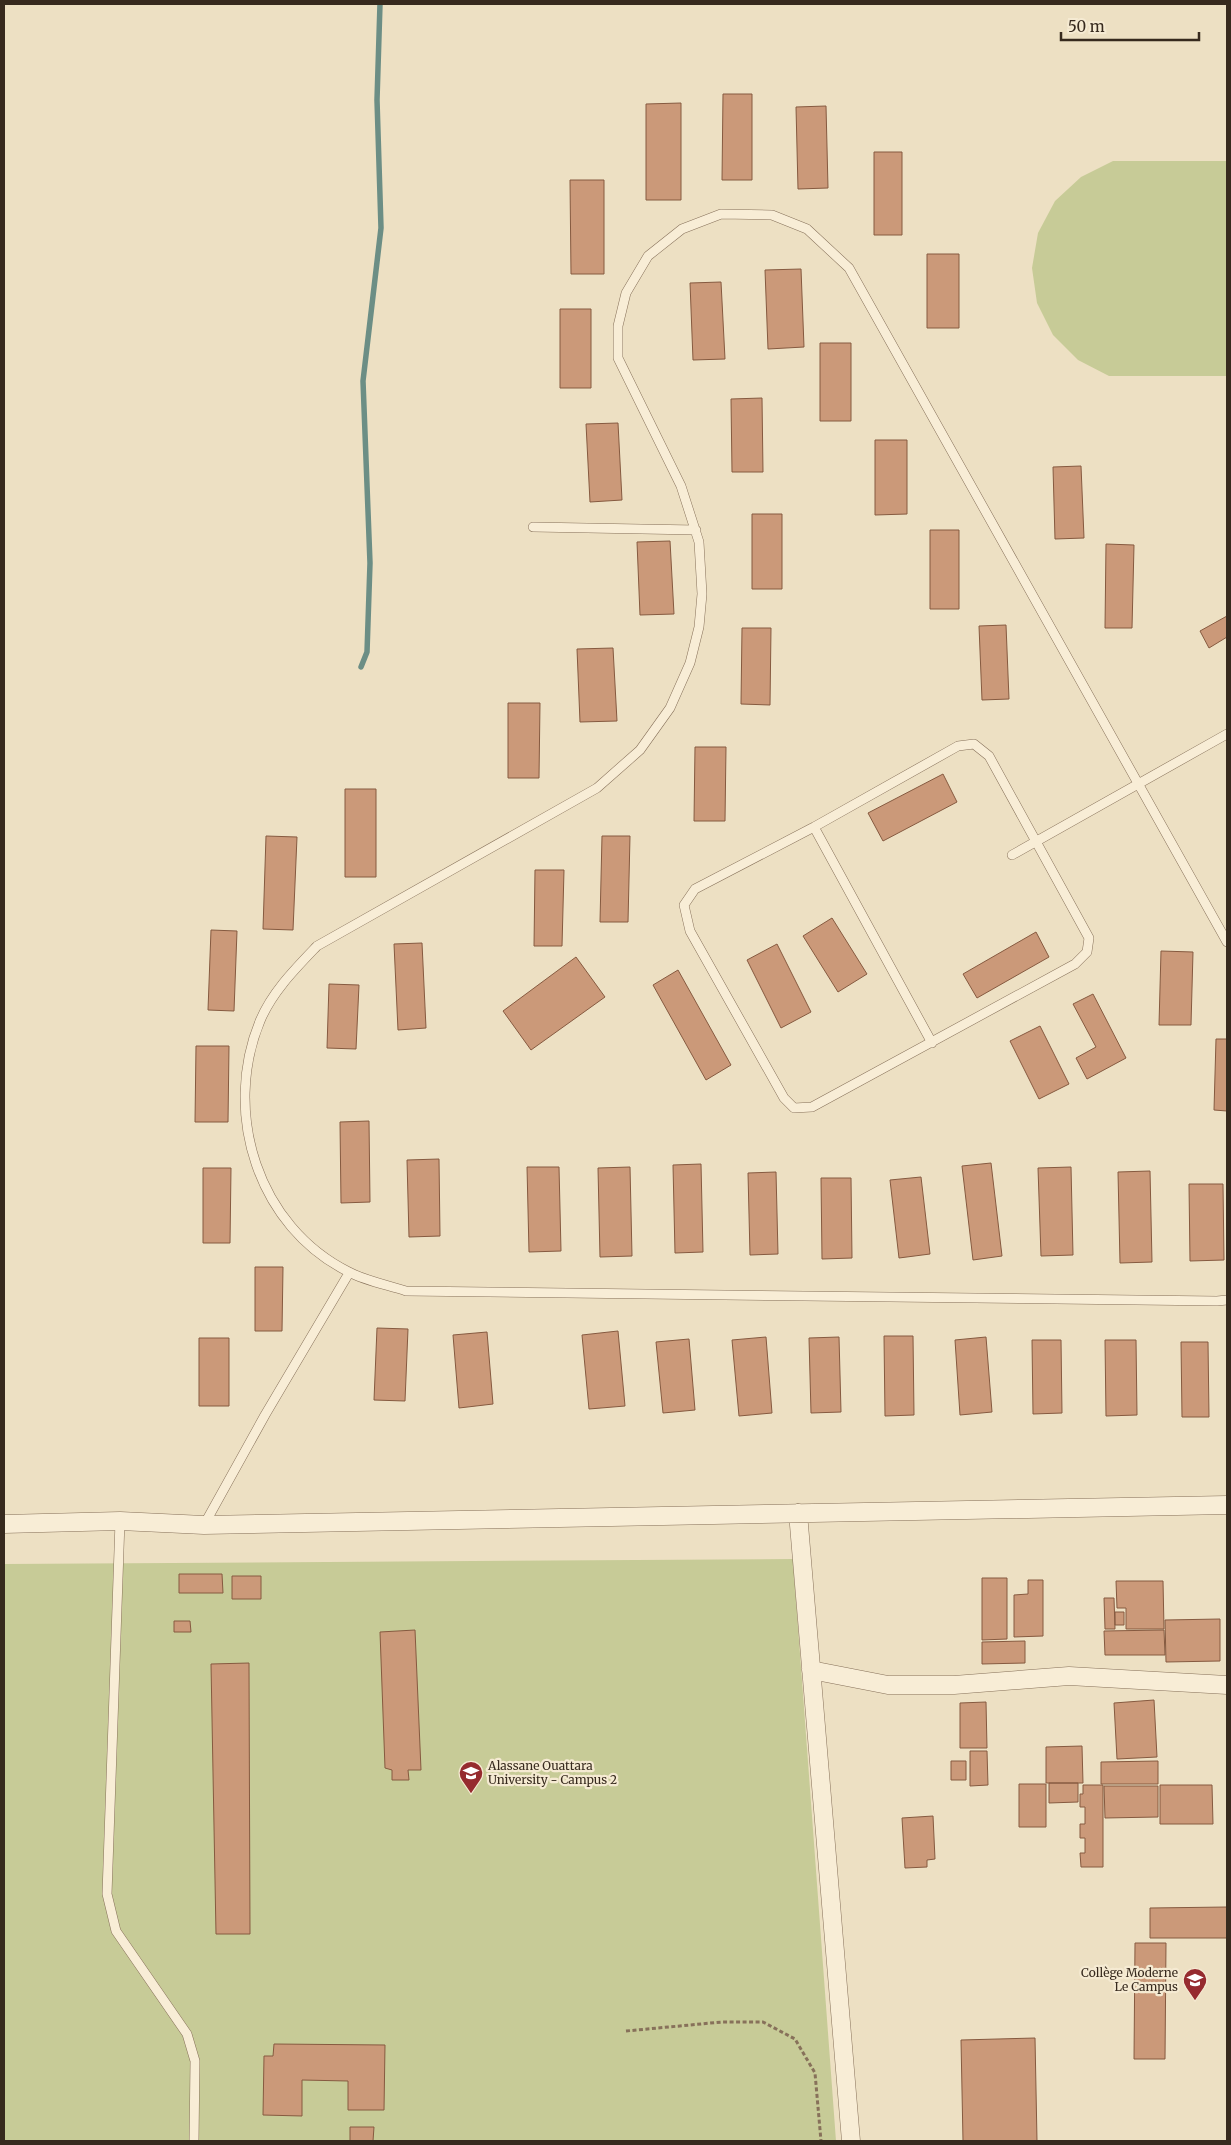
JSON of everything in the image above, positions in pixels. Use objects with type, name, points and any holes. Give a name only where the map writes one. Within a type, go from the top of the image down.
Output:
[{"type":"street","points":[[4,1524],[120,1521],[204,1525],[1227,1505]]},
{"type":"street","points":[[798,1513],[850,2141]]},
{"type":"street","points":[[811,1670],[888,1686],[954,1686],[1069,1676],[1227,1685]]},
{"type":"lane","points":[[1227,942],[849,268],[807,229],[772,215],[721,214],[682,229],[648,256],[626,292],[618,326],[618,358],[681,486],[696,530],[702,594],[699,627],[692,654],[670,708],[640,750],[597,788],[317,946],[285,979],[260,1020],[248,1060],[244,1107],[253,1159],[269,1196],[298,1235],[321,1255],[349,1273],[406,1291],[1227,1300]]},
{"type":"lane","points":[[533,527],[696,530]]},
{"type":"lane","points":[[1012,855],[1227,734]]},
{"type":"lane","points":[[974,744],[988,756],[1037,841],[1089,938],[1087,952],[1075,964],[812,1107],[794,1108],[784,1098],[690,931],[684,905],[695,889],[814,827],[958,746],[974,744]]},
{"type":"lane","points":[[814,827],[932,1043]]},
{"type":"lane","points":[[204,1525],[265,1415],[349,1273]]},
{"type":"lane","points":[[120,1521],[107,1894],[116,1932],[187,2034],[195,2061],[194,2141]]},
{"type":"path","points":[[626,2031],[722,2022],[763,2022],[795,2039],[814,2073],[821,2141]]},
{"type":"green space","points":[[1113,161],[1227,161],[1227,376],[1109,376],[1078,360],[1053,335],[1037,303],[1032,268],[1038,233],[1055,201],[1081,177]]},
{"type":"green space","name":"Alassane Ouattara University - Campus 2","points":[[793,1559],[836,2141],[4,2141],[4,1564]]},
{"type":"building","points":[[723,94],[752,94],[752,180],[722,180]]},
{"type":"building","points":[[681,103],[681,200],[646,200],[646,104]]},
{"type":"building","points":[[826,106],[828,188],[798,189],[796,107]]},
{"type":"building","points":[[874,152],[902,152],[902,235],[874,235]]},
{"type":"building","points":[[570,180],[604,180],[604,274],[571,274]]},
{"type":"building","points":[[927,254],[959,254],[959,328],[927,328]]},
{"type":"building","points":[[801,269],[804,347],[768,349],[765,270]]},
{"type":"building","points":[[721,282],[725,359],[693,360],[690,283]]},
{"type":"building","points":[[560,309],[591,309],[591,388],[560,388]]},
{"type":"building","points":[[820,343],[851,343],[851,421],[820,421]]},
{"type":"building","points":[[762,398],[763,472],[732,472],[731,399]]},
{"type":"building","points":[[618,423],[622,500],[590,502],[586,424]]},
{"type":"building","points":[[875,440],[907,440],[907,514],[875,515]]},
{"type":"building","points":[[1081,466],[1084,538],[1055,539],[1053,467]]},
{"type":"building","points":[[752,514],[782,514],[782,589],[752,589]]},
{"type":"building","points":[[930,530],[959,530],[959,609],[930,609]]},
{"type":"building","points":[[670,541],[674,614],[640,615],[637,542]]},
{"type":"building","points":[[1106,544],[1134,545],[1132,628],[1105,628]]},
{"type":"building","points":[[1227,616],[1227,637],[1209,648],[1200,631]]},
{"type":"building","points":[[1006,625],[1009,699],[982,700],[979,626]]},
{"type":"building","points":[[742,628],[771,628],[770,705],[741,704]]},
{"type":"building","points":[[613,648],[617,721],[580,722],[577,649]]},
{"type":"building","points":[[508,703],[540,703],[539,778],[508,778]]},
{"type":"building","points":[[695,747],[726,747],[725,821],[694,821]]},
{"type":"building","points":[[943,774],[957,802],[883,841],[868,813]]},
{"type":"building","points":[[345,789],[376,789],[376,877],[345,877]]},
{"type":"building","points":[[266,836],[297,837],[293,930],[263,929]]},
{"type":"building","points":[[602,836],[630,836],[628,922],[600,922]]},
{"type":"building","points":[[535,870],[564,870],[562,946],[534,946]]},
{"type":"building","points":[[832,918],[867,974],[838,992],[803,936]]},
{"type":"building","points":[[211,930],[237,931],[234,1011],[208,1010]]},
{"type":"building","points":[[1036,932],[1049,957],[977,998],[963,974]]},
{"type":"building","points":[[422,943],[426,1028],[398,1030],[394,944]]},
{"type":"building","points":[[777,944],[811,1012],[781,1028],[747,960]]},
{"type":"building","points":[[1161,951],[1193,952],[1191,1025],[1159,1025]]},
{"type":"building","points":[[576,957],[605,997],[531,1050],[503,1011]]},
{"type":"building","points":[[678,970],[731,1065],[706,1080],[653,985]]},
{"type":"building","points":[[329,984],[359,985],[356,1049],[327,1048]]},
{"type":"building","points":[[1093,994],[1126,1058],[1087,1079],[1076,1058],[1096,1047],[1073,1004]]},
{"type":"building","points":[[1040,1026],[1069,1084],[1039,1099],[1010,1041]]},
{"type":"building","points":[[1216,1039],[1227,1039],[1227,1111],[1214,1110]]},
{"type":"building","points":[[196,1046],[229,1046],[228,1122],[195,1122]]},
{"type":"building","points":[[369,1121],[370,1202],[341,1203],[340,1122]]},
{"type":"building","points":[[439,1159],[440,1236],[409,1237],[407,1160]]},
{"type":"building","points":[[991,1163],[1002,1256],[973,1260],[962,1166]]},
{"type":"building","points":[[701,1164],[703,1252],[675,1253],[673,1165]]},
{"type":"building","points":[[527,1167],[559,1167],[561,1251],[529,1252]]},
{"type":"building","points":[[630,1167],[632,1256],[600,1257],[598,1168]]},
{"type":"building","points":[[1071,1167],[1073,1255],[1041,1256],[1038,1168]]},
{"type":"building","points":[[203,1168],[231,1168],[230,1243],[203,1243]]},
{"type":"building","points":[[1150,1171],[1152,1262],[1120,1263],[1118,1172]]},
{"type":"building","points":[[776,1172],[778,1254],[750,1255],[748,1173]]},
{"type":"building","points":[[921,1177],[930,1254],[899,1258],[890,1180]]},
{"type":"building","points":[[821,1178],[851,1178],[852,1258],[822,1259]]},
{"type":"building","points":[[1189,1184],[1223,1184],[1224,1260],[1190,1261]]},
{"type":"building","points":[[255,1267],[283,1267],[282,1331],[255,1331]]},
{"type":"building","points":[[377,1328],[408,1329],[405,1401],[374,1400]]},
{"type":"building","points":[[618,1331],[625,1406],[589,1409],[582,1335]]},
{"type":"building","points":[[487,1332],[493,1404],[459,1408],[453,1335]]},
{"type":"building","points":[[884,1336],[913,1336],[914,1415],[885,1416]]},
{"type":"building","points":[[766,1337],[772,1413],[739,1416],[732,1340]]},
{"type":"building","points":[[839,1337],[841,1412],[811,1413],[809,1338]]},
{"type":"building","points":[[986,1337],[992,1412],[960,1415],[955,1340]]},
{"type":"building","points":[[199,1338],[229,1338],[229,1406],[199,1406]]},
{"type":"building","points":[[689,1339],[695,1410],[663,1413],[656,1342]]},
{"type":"building","points":[[1032,1340],[1061,1340],[1062,1413],[1033,1414]]},
{"type":"building","points":[[1105,1340],[1136,1340],[1137,1415],[1106,1416]]},
{"type":"building","points":[[1181,1342],[1208,1342],[1209,1417],[1182,1417]]},
{"type":"building","points":[[179,1574],[222,1574],[223,1593],[179,1593]]},
{"type":"building","points":[[232,1576],[261,1576],[261,1599],[232,1599]]},
{"type":"building","points":[[982,1578],[1007,1578],[1007,1639],[982,1640]]},
{"type":"building","points":[[1028,1580],[1043,1580],[1043,1636],[1014,1637],[1014,1595],[1028,1594]]},
{"type":"building","points":[[1116,1581],[1163,1581],[1164,1629],[1126,1629],[1126,1608],[1117,1608]]},
{"type":"building","points":[[1104,1598],[1114,1598],[1115,1629],[1105,1629]]},
{"type":"building","points":[[1115,1612],[1124,1612],[1124,1625],[1115,1625]]},
{"type":"building","points":[[1220,1619],[1220,1661],[1166,1662],[1165,1620]]},
{"type":"building","points":[[174,1621],[190,1621],[191,1632],[174,1632]]},
{"type":"building","points":[[415,1630],[421,1770],[408,1770],[409,1780],[392,1780],[392,1770],[385,1768],[380,1632]]},
{"type":"building","points":[[1164,1630],[1165,1655],[1105,1655],[1104,1631]]},
{"type":"building","points":[[1025,1641],[1025,1663],[982,1664],[982,1642]]},
{"type":"building","points":[[249,1663],[250,1934],[216,1934],[211,1664]]},
{"type":"building","points":[[1154,1700],[1157,1757],[1117,1759],[1114,1703]]},
{"type":"building","points":[[986,1702],[987,1748],[960,1748],[960,1703]]},
{"type":"building","points":[[1082,1746],[1083,1783],[1046,1783],[1046,1747]]},
{"type":"building","points":[[970,1751],[987,1751],[988,1785],[970,1786]]},
{"type":"building","points":[[951,1761],[966,1761],[966,1780],[951,1780]]},
{"type":"building","points":[[1158,1761],[1158,1784],[1101,1784],[1101,1762]]},
{"type":"building","points":[[1049,1783],[1078,1783],[1078,1802],[1049,1803]]},
{"type":"building","points":[[1019,1784],[1046,1784],[1046,1827],[1019,1827]]},
{"type":"building","points":[[1083,1785],[1103,1785],[1103,1867],[1081,1867],[1080,1853],[1085,1853],[1085,1838],[1080,1838],[1080,1824],[1085,1824],[1085,1807],[1080,1807],[1080,1794],[1083,1794]]},
{"type":"building","points":[[1160,1785],[1212,1785],[1213,1824],[1160,1824]]},
{"type":"building","points":[[1104,1786],[1158,1786],[1158,1817],[1105,1818]]},
{"type":"building","points":[[933,1816],[935,1859],[927,1860],[927,1867],[905,1868],[902,1818]]},
{"type":"building","points":[[1227,1907],[1227,1938],[1150,1938],[1150,1908]]},
{"type":"building","points":[[1135,1943],[1166,1943],[1165,2059],[1134,2059]]},
{"type":"building","points":[[1035,2038],[1037,2141],[963,2141],[961,2040]]},
{"type":"building","points":[[274,2044],[385,2045],[384,2110],[348,2110],[348,2081],[302,2080],[302,2116],[263,2115],[264,2056],[273,2056]]},
{"type":"building","points":[[350,2127],[374,2127],[373,2141],[350,2141]]},
{"type":"waterway","points":[[361,667],[367,652],[370,563],[363,381],[381,228],[377,100],[380,4]]},
{"type":"place","name":"Alassane Ouattara University - Campus 2","points":[[471,1794]]},
{"type":"place","name":"Collège Moderne Le Campus","points":[[1195,2001]]}]
